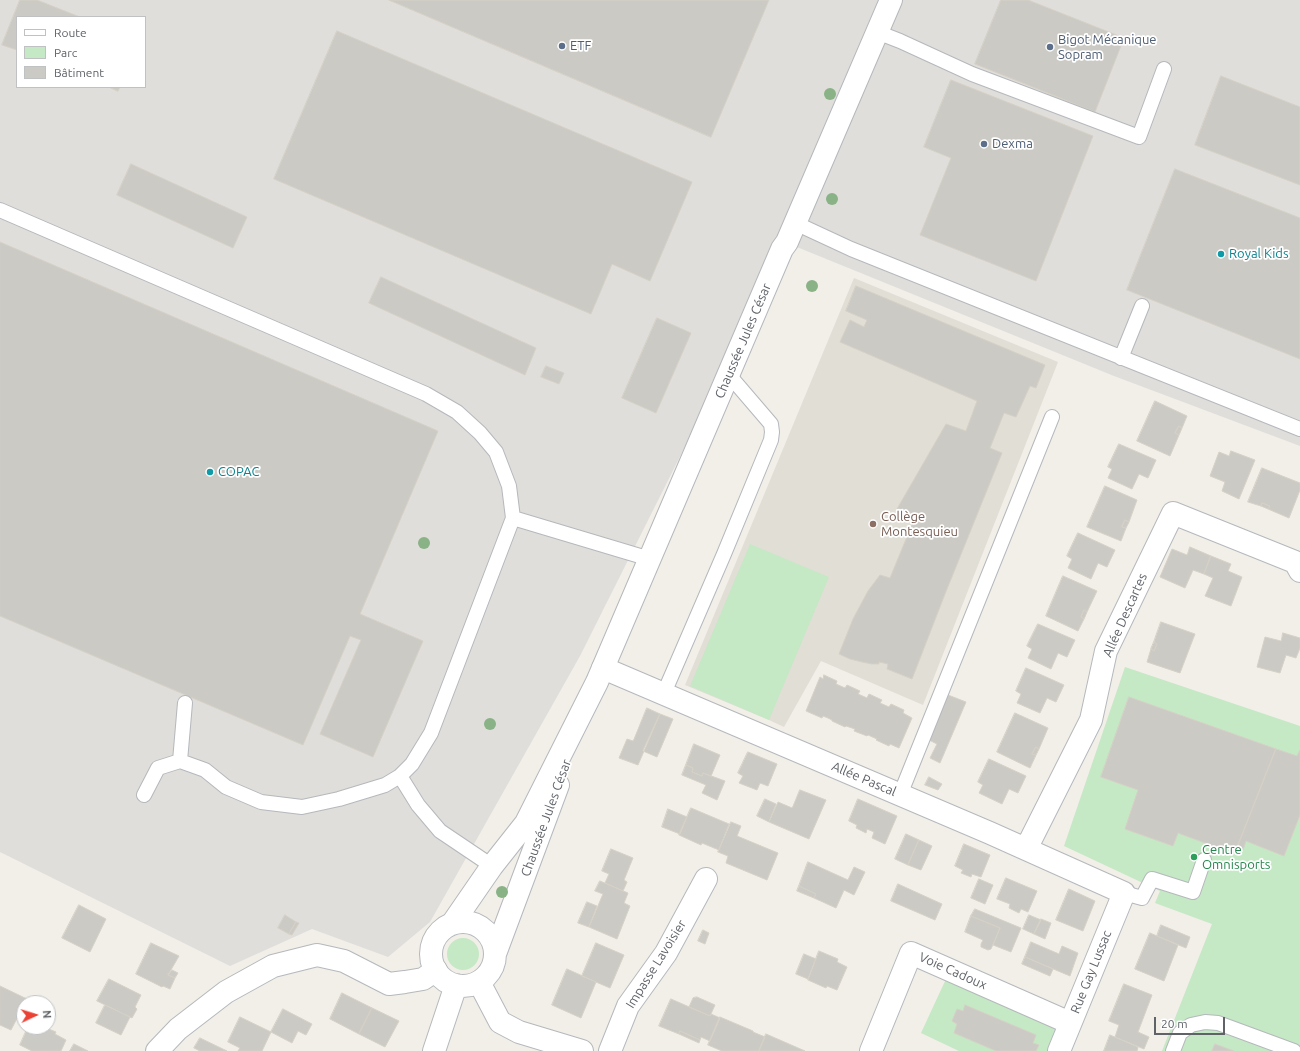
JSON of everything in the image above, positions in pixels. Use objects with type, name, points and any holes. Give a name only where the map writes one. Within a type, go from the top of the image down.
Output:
[{"type":"street","name":"Chaussée Jules César","points":[[495,954],[600,675],[782,249],[787,242],[891,0]]},
{"type":"street","name":"Allée Descartes","points":[[1026,849],[1091,720],[1106,651],[1173,513],[1295,562],[1300,572]]},
{"type":"street","name":"Chaussée Jules César","points":[[452,924],[492,866],[526,823],[600,675]]},
{"type":"street","name":"Allée Pascal","points":[[600,675],[664,693],[1026,849],[1124,893]]},
{"type":"street","name":"Impasse Lavoisier","points":[[610,1051],[628,1006],[666,953],[706,879]]},
{"type":"street","name":"Rue Gay Lussac","points":[[1059,1051],[1124,893]]},
{"type":"street","points":[[462,922],[473,923],[482,928],[489,935],[494,944],[495,954],[494,966],[479,982],[468,986],[456,985],[441,977],[436,970],[432,957],[432,946],[436,937],[443,929],[452,924],[462,922]]},
{"type":"street","name":"Voie Cadoux","points":[[871,1051],[911,953],[1070,1024]]},
{"type":"street","points":[[157,1051],[178,1029],[226,992],[273,966],[317,954],[344,961],[389,984],[423,979],[436,970]]},
{"type":"street","points":[[479,982],[500,1022],[519,1032],[582,1051]]},
{"type":"street","points":[[434,1051],[456,985]]},
{"type":"lane","points":[[877,32],[972,74],[1139,137],[1164,69]]},
{"type":"lane","points":[[0,210],[426,394],[458,412],[480,433],[496,452],[509,486],[512,518],[431,733],[412,764],[400,776],[385,785],[339,799],[302,807],[261,802],[226,786],[205,770],[180,761],[158,768],[144,795]]},
{"type":"lane","points":[[795,223],[851,249],[1300,429]]},
{"type":"lane","points":[[1121,358],[1142,306]]},
{"type":"lane","points":[[664,693],[771,440],[771,424],[729,375]]},
{"type":"lane","points":[[900,795],[1052,418]]},
{"type":"lane","points":[[512,518],[650,559]]},
{"type":"lane","points":[[180,761],[185,703]]},
{"type":"lane","points":[[400,776],[418,805],[440,831],[492,866]]},
{"type":"lane","points":[[1124,893],[1142,898],[1152,879],[1193,892],[1204,860]]},
{"type":"lane","points":[[1173,1051],[1180,1033],[1192,1025],[1205,1022],[1218,1023],[1294,1051]]},
{"type":"shaded area","points":[[0,0],[1300,0],[1300,446],[1114,376],[787,243],[580,656],[430,922],[388,957],[312,929],[230,966],[0,852]]},
{"type":"shaded area","name":"Collège Montesquieu","points":[[854,278],[1058,362],[923,705],[821,661],[784,727],[685,685]]},
{"type":"green space","points":[[750,544],[829,577],[769,720],[690,686]]},
{"type":"green space","name":"Centre Omnisports","points":[[1125,667],[1300,726],[1300,1051],[1162,1051],[1212,924],[1155,903],[1160,891],[1064,846]]},
{"type":"green space","points":[[460,938],[466,938],[476,945],[479,954],[478,960],[472,967],[466,970],[460,970],[450,963],[447,957],[447,951],[454,941]]},
{"type":"green space","points":[[946,979],[1060,1029],[1050,1051],[959,1051],[921,1033]]},
{"type":"building","points":[[20,0],[37,0],[77,16],[16,16],[16,50],[2,45]]},
{"type":"building","points":[[389,0],[769,0],[711,137]]},
{"type":"building","points":[[1001,0],[1028,0],[1124,38],[1095,112],[975,64]]},
{"type":"building","points":[[337,31],[692,182],[650,281],[612,264],[591,314],[274,179]]},
{"type":"building","points":[[1221,76],[1300,107],[1300,185],[1195,145]]},
{"type":"building","points":[[951,80],[1093,136],[1036,281],[920,235],[951,158],[924,147]]},
{"type":"building","points":[[111,88],[120,88],[118,91]]},
{"type":"building","points":[[131,164],[247,217],[233,248],[117,195]]},
{"type":"building","name":"Royal Kids","points":[[1175,169],[1300,218],[1300,359],[1127,290]]},
{"type":"building","name":"COPAC","points":[[0,242],[438,431],[360,614],[423,641],[373,757],[320,734],[361,640],[350,636],[303,745],[0,616]]},
{"type":"building","points":[[381,277],[536,348],[525,375],[369,303]]},
{"type":"building","points":[[856,286],[1045,365],[1036,388],[1030,386],[1016,417],[1004,413],[990,448],[1002,453],[912,679],[887,669],[888,664],[879,662],[879,664],[872,664],[862,662],[839,654],[853,619],[868,591],[880,575],[890,578],[916,515],[897,509],[946,424],[966,431],[977,401],[840,342],[850,320],[864,327],[867,320],[846,311]]},
{"type":"building","points":[[657,318],[691,333],[656,413],[622,398]]},
{"type":"building","points":[[546,366],[564,373],[559,384],[541,377]]},
{"type":"building","points":[[1155,401],[1187,416],[1182,428],[1179,426],[1175,433],[1179,435],[1170,456],[1137,441]]},
{"type":"building","points":[[1179,426],[1182,428],[1179,435],[1175,433]]},
{"type":"building","points":[[1119,444],[1156,460],[1148,478],[1139,474],[1132,489],[1108,478],[1112,469],[1108,467]]},
{"type":"building","points":[[1231,451],[1255,460],[1239,499],[1222,491],[1225,482],[1210,476],[1219,452],[1229,456]]},
{"type":"building","points":[[1262,468],[1300,483],[1300,490],[1289,518],[1268,509],[1270,506],[1262,503],[1261,506],[1248,502]]},
{"type":"building","points":[[1105,486],[1137,500],[1129,522],[1125,520],[1122,527],[1126,528],[1121,541],[1087,527]]},
{"type":"building","points":[[1262,503],[1270,506],[1268,509],[1261,506]]},
{"type":"building","points":[[1125,520],[1129,522],[1126,528],[1122,527]]},
{"type":"building","points":[[1078,533],[1115,550],[1107,567],[1098,563],[1091,579],[1068,568],[1072,559],[1067,556]]},
{"type":"building","points":[[1190,547],[1211,556],[1204,574],[1193,570],[1185,588],[1160,577],[1172,549],[1187,555]]},
{"type":"building","points":[[1211,556],[1231,564],[1228,571],[1242,577],[1231,606],[1205,596],[1213,578],[1204,574]]},
{"type":"building","points":[[1063,576],[1097,591],[1087,612],[1084,610],[1081,617],[1084,619],[1078,631],[1046,616]]},
{"type":"building","points":[[1084,610],[1087,612],[1084,619],[1081,617]]},
{"type":"building","points":[[1161,622],[1195,634],[1180,673],[1147,662],[1151,649],[1154,651],[1157,644],[1154,642]]},
{"type":"building","points":[[1038,624],[1075,640],[1067,657],[1058,653],[1051,669],[1028,658],[1032,649],[1027,646]]},
{"type":"building","points":[[1283,633],[1300,638],[1300,648],[1296,658],[1286,655],[1280,673],[1257,667],[1265,637],[1281,641]]},
{"type":"building","points":[[1154,642],[1157,644],[1154,651],[1151,649]]},
{"type":"building","points":[[1026,668],[1064,685],[1056,702],[1047,698],[1040,713],[1017,703],[1021,694],[1016,691]]},
{"type":"building","points":[[824,675],[837,681],[836,684],[845,688],[847,685],[860,691],[858,694],[867,698],[869,694],[882,700],[880,703],[889,707],[891,704],[904,710],[903,713],[912,718],[899,748],[890,744],[889,746],[868,735],[867,736],[854,731],[855,729],[845,727],[828,718],[823,716],[822,718],[806,711],[820,677],[823,679]]},
{"type":"building","points":[[948,695],[966,702],[940,763],[930,758],[937,744],[929,740]]},
{"type":"building","points":[[1129,697],[1276,749],[1237,848],[1226,844],[1224,850],[1178,833],[1173,846],[1125,829],[1138,790],[1101,777]]},
{"type":"building","points":[[647,708],[660,714],[638,765],[619,758],[627,739],[633,741]]},
{"type":"building","points":[[1015,713],[1048,728],[1039,749],[1036,747],[1032,754],[1036,755],[1030,768],[997,752]]},
{"type":"building","points":[[660,714],[673,719],[657,757],[643,751]]},
{"type":"building","points":[[694,744],[720,755],[711,776],[703,773],[702,776],[692,772],[693,768],[686,765]]},
{"type":"building","points":[[1036,747],[1039,749],[1036,755],[1032,754]]},
{"type":"building","points":[[1276,749],[1297,756],[1300,750],[1300,815],[1284,856],[1246,841],[1243,850],[1237,848]]},
{"type":"building","points":[[748,752],[777,764],[768,786],[760,783],[757,790],[739,783],[743,776],[738,773]]},
{"type":"building","points":[[989,759],[1026,776],[1018,793],[1009,789],[1002,804],[979,793],[983,785],[978,782]]},
{"type":"building","points":[[686,765],[693,768],[692,772],[702,776],[703,773],[725,781],[717,800],[702,793],[706,785],[682,775]]},
{"type":"building","points":[[929,777],[942,784],[938,790],[925,785]]},
{"type":"building","points":[[800,790],[826,800],[809,839],[769,822],[778,802],[792,808]]},
{"type":"building","points":[[765,799],[776,804],[769,822],[757,816]]},
{"type":"building","points":[[858,799],[897,816],[885,844],[872,838],[874,832],[867,829],[866,833],[856,828],[857,825],[849,821]]},
{"type":"building","points":[[691,808],[729,824],[719,850],[702,843],[701,845],[679,835]]},
{"type":"building","points":[[668,809],[687,817],[680,834],[662,827]]},
{"type":"building","points":[[731,822],[741,826],[737,836],[778,853],[767,880],[726,863],[728,856],[718,852]]},
{"type":"building","points":[[906,834],[919,840],[908,865],[895,859]]},
{"type":"building","points":[[919,840],[932,846],[921,870],[908,865]]},
{"type":"building","points":[[964,844],[990,855],[981,877],[972,874],[971,877],[961,873],[963,870],[955,866]]},
{"type":"building","points":[[611,849],[633,858],[624,880],[627,882],[623,891],[605,883],[609,874],[602,871]]},
{"type":"building","points":[[808,862],[848,880],[854,867],[865,872],[854,895],[844,890],[836,908],[814,898],[816,894],[799,886]]},
{"type":"building","points":[[1006,878],[1037,891],[1028,912],[1021,909],[1019,913],[1009,908],[1010,904],[997,899]]},
{"type":"building","points":[[979,879],[993,885],[985,904],[971,898]]},
{"type":"building","points":[[600,881],[628,893],[624,903],[630,906],[617,939],[589,927],[603,894],[595,891]]},
{"type":"building","points":[[898,884],[942,904],[935,920],[891,901]]},
{"type":"building","points":[[799,886],[816,894],[814,898],[797,891]]},
{"type":"building","points":[[1069,889],[1095,901],[1083,931],[1056,920]]},
{"type":"building","points":[[587,902],[597,906],[589,927],[578,923]]},
{"type":"building","points":[[79,905],[106,919],[90,952],[62,938]]},
{"type":"building","points":[[975,909],[1021,928],[1011,952],[993,945],[1000,928],[971,916]]},
{"type":"building","points":[[285,915],[296,922],[289,934],[278,928]]},
{"type":"building","points":[[1029,915],[1041,920],[1034,934],[1023,929]]},
{"type":"building","points":[[971,916],[1000,928],[991,949],[988,950],[981,947],[983,940],[965,932]]},
{"type":"building","points":[[1041,919],[1051,923],[1045,939],[1034,934]]},
{"type":"building","points":[[296,922],[299,923],[292,935],[289,934]]},
{"type":"building","points":[[1161,925],[1190,937],[1186,948],[1157,936]]},
{"type":"building","points":[[703,930],[709,933],[705,944],[698,941]]},
{"type":"building","points":[[1150,933],[1178,945],[1164,981],[1135,969]]},
{"type":"building","points":[[1031,942],[1059,954],[1062,946],[1078,953],[1070,976],[1025,957]]},
{"type":"building","points":[[151,943],[179,956],[168,975],[175,978],[170,989],[163,986],[162,987],[136,974]]},
{"type":"building","points":[[596,943],[624,955],[610,988],[582,976]]},
{"type":"building","points":[[819,951],[838,959],[837,962],[847,967],[837,990],[827,986],[826,988],[808,980]]},
{"type":"building","points":[[804,954],[816,959],[808,979],[796,974]]},
{"type":"building","points":[[1025,957],[1053,969],[1050,976],[1022,964]]},
{"type":"building","points":[[567,969],[596,982],[581,1018],[552,1005]]},
{"type":"building","points":[[172,970],[178,973],[175,978],[168,975]]},
{"type":"building","points":[[109,979],[141,995],[135,1007],[137,1009],[132,1018],[97,1001]]},
{"type":"building","points":[[1124,984],[1152,995],[1138,1032],[1149,1037],[1144,1049],[1115,1037],[1119,1025],[1109,1021]]},
{"type":"building","points":[[0,986],[19,995],[16,995],[16,1020],[11,1030],[0,1025]]},
{"type":"building","points":[[342,993],[372,1008],[359,1034],[330,1019]]},
{"type":"building","points":[[697,997],[715,1005],[710,1016],[689,1007],[693,998]]},
{"type":"building","points":[[671,999],[710,1016],[711,1014],[720,1018],[710,1041],[701,1037],[700,1040],[680,1031],[679,1034],[659,1026]]},
{"type":"building","points":[[105,1005],[130,1017],[121,1035],[96,1023]]},
{"type":"building","points":[[965,1005],[1036,1035],[1033,1043],[1039,1045],[1036,1051],[996,1051],[954,1033],[957,1024],[952,1021],[957,1009],[963,1011]]},
{"type":"building","points":[[372,1008],[399,1021],[385,1047],[359,1034]]},
{"type":"building","points":[[283,1009],[312,1024],[306,1035],[298,1031],[292,1043],[271,1032]]},
{"type":"building","points":[[240,1017],[271,1032],[262,1051],[238,1051],[240,1048],[228,1042]]},
{"type":"building","points":[[720,1017],[765,1037],[759,1051],[722,1051],[708,1045]]},
{"type":"building","points":[[680,1031],[700,1040],[699,1043],[679,1034]]},
{"type":"building","points":[[766,1034],[805,1051],[759,1051]]},
{"type":"building","points":[[24,1035],[56,1035],[66,1040],[61,1051],[32,1051],[20,1045]]},
{"type":"building","points":[[1110,1035],[1138,1047],[1137,1051],[1104,1051]]},
{"type":"building","points":[[200,1038],[227,1051],[200,1051],[194,1048]]},
{"type":"building","points":[[74,1044],[88,1051],[70,1051]]},
{"type":"building","points":[[1215,1044],[1234,1051],[1212,1051]]},
{"type":"place","name":"ETF","points":[[562,46]]},
{"type":"place","name":"Bigot Mécanique Sopram","points":[[1050,47]]},
{"type":"place","name":"Dexma","points":[[984,144]]},
{"type":"place","name":"Royal Kids","points":[[1221,254]]},
{"type":"place","name":"COPAC","points":[[210,472]]},
{"type":"place","name":"Collège Montesquieu","points":[[873,524]]},
{"type":"place","name":"Centre Omnisports","points":[[1194,857]]}]
